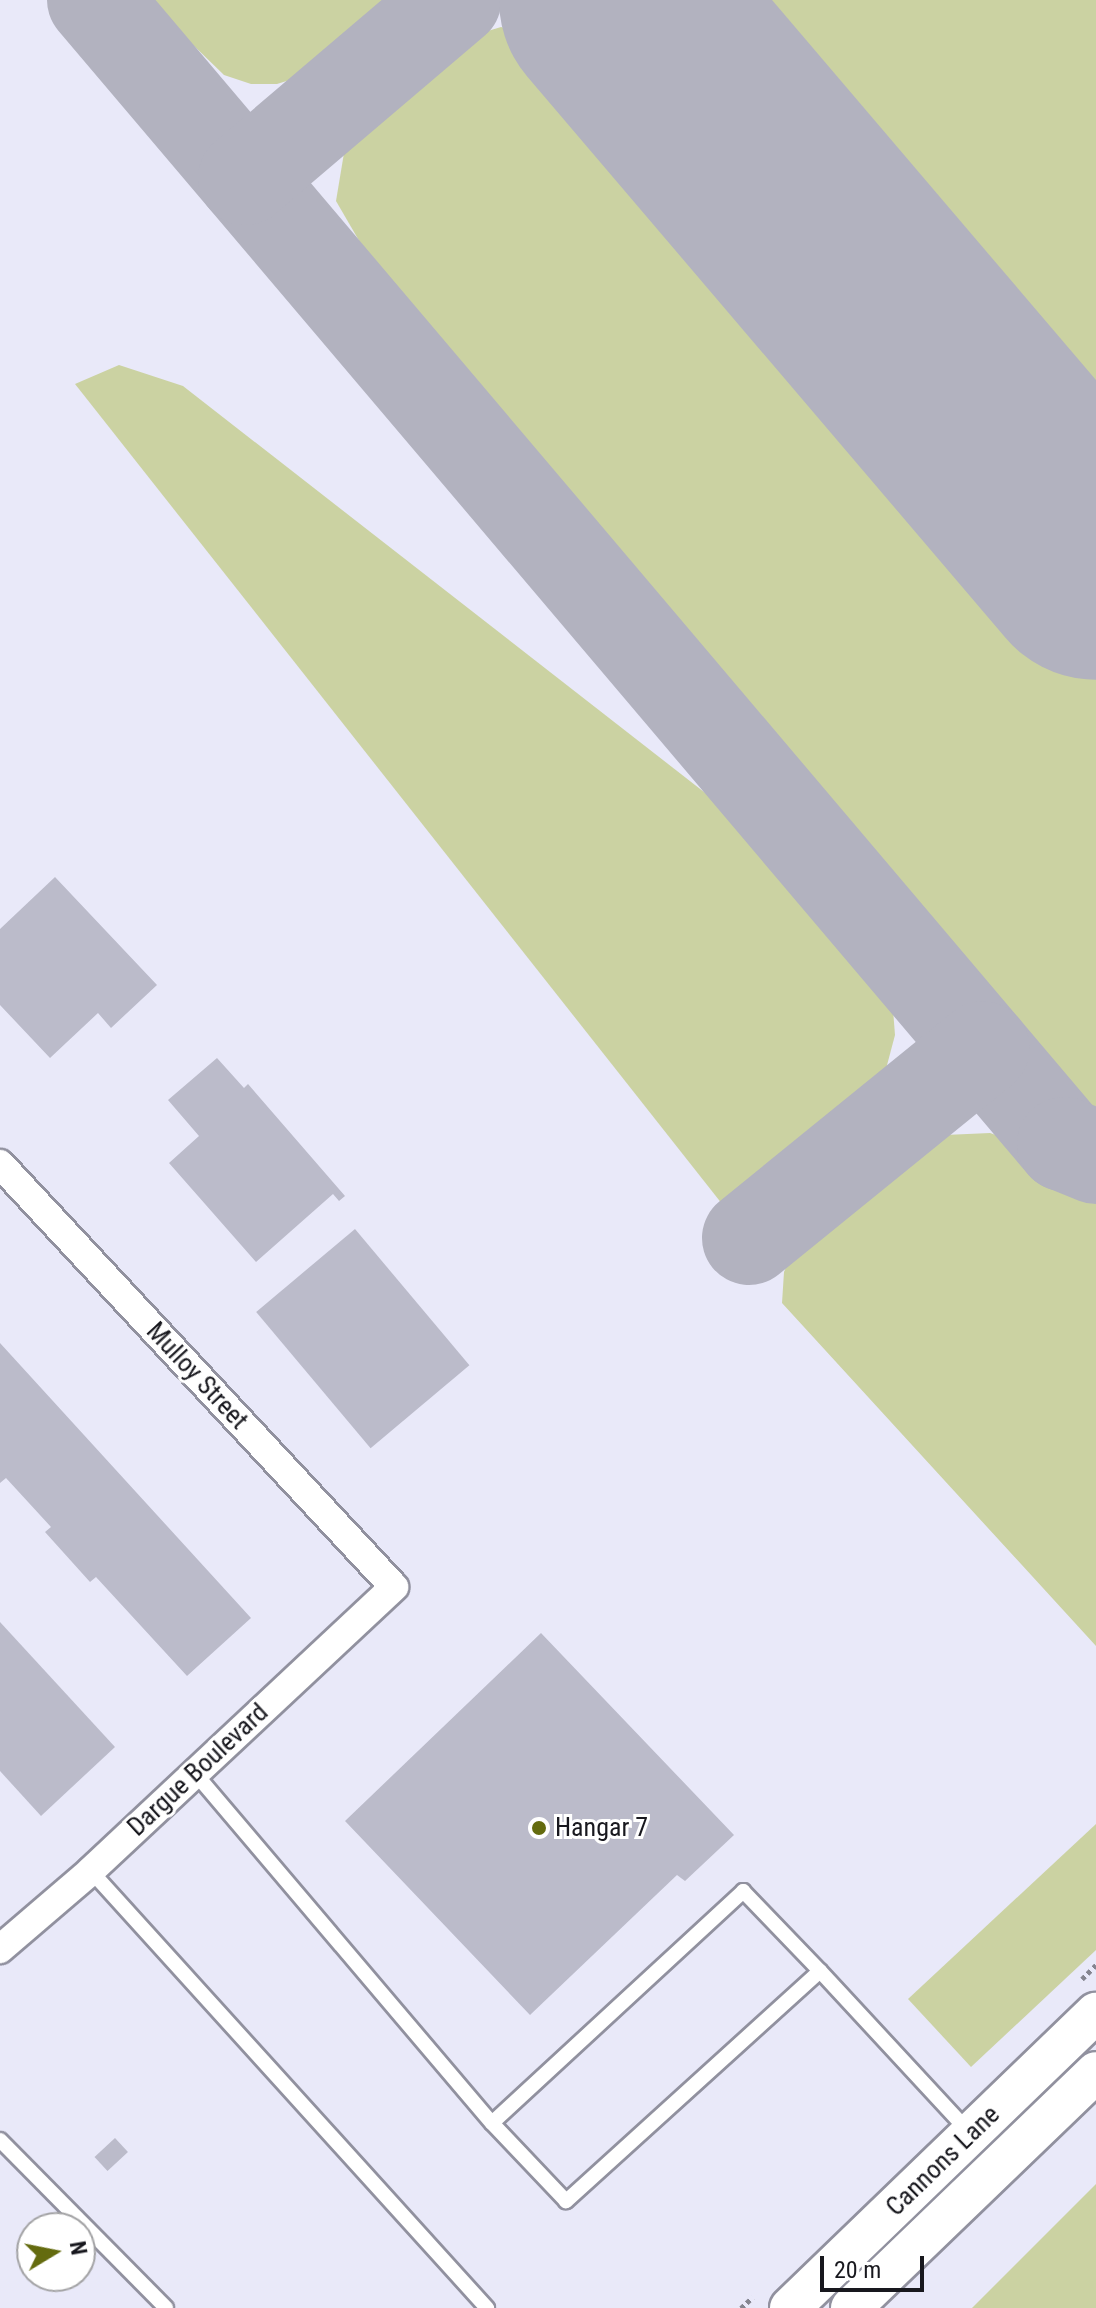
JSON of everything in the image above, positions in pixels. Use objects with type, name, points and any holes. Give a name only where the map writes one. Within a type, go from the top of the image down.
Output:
[{"type":"main road","name":"Cannons Lane","points":[[790,2308],[1096,2013]]},
{"type":"main road","name":"Cannons Lane","points":[[851,2308],[1096,2072]]},
{"type":"main road","points":[[970,2134],[999,2165]]},
{"type":"street","name":"Mulloy Street","points":[[0,1164],[394,1587]]},
{"type":"street","name":"Dargue Boulevard","points":[[0,1949],[91,1871],[394,1587]]},
{"type":"lane","points":[[194,1772],[492,2123],[566,2201],[820,1971]]},
{"type":"lane","points":[[91,1871],[487,2308]]},
{"type":"lane","points":[[492,2123],[743,1891],[970,2134]]},
{"type":"lane","points":[[0,2140],[166,2308]]},
{"type":"green space","points":[[142,0],[407,0],[344,53],[312,73],[277,84],[251,84],[224,75],[189,41],[173,37]]},
{"type":"green space","points":[[698,0],[1096,0],[1096,467]]},
{"type":"green space","points":[[501,27],[588,51],[1096,650],[1096,1121],[1078,1109],[379,275],[336,201],[344,153],[362,119],[393,83],[442,45]]},
{"type":"green space","points":[[119,365],[183,386],[790,859],[872,956],[892,997],[895,1035],[886,1069],[868,1101],[730,1214],[75,384]]},
{"type":"green space","points":[[990,1133],[1030,1147],[1081,1186],[1096,1191],[1096,1646],[782,1303],[784,1272],[797,1242],[909,1149],[945,1135]]},
{"type":"green space","points":[[1096,1824],[1096,1950],[971,2067],[908,1999]]},
{"type":"green space","points":[[1096,2184],[1096,2308],[972,2308]]},
{"type":"building","points":[[55,877],[157,985],[111,1028],[98,1013],[50,1058],[0,1005],[0,929]]},
{"type":"building","points":[[217,1058],[244,1088],[248,1084],[345,1196],[339,1201],[333,1194],[256,1262],[169,1163],[199,1136],[168,1100]]},
{"type":"building","points":[[355,1229],[469,1365],[371,1448],[256,1312]]},
{"type":"building","points":[[0,1343],[251,1618],[187,1676],[96,1577],[90,1582],[45,1532],[51,1527],[6,1478],[0,1483]]},
{"type":"building","points":[[0,1622],[115,1747],[41,1816],[0,1771]]},
{"type":"building","name":"Hangar 7","points":[[541,1633],[734,1835],[685,1881],[677,1875],[530,2015],[345,1821]]},
{"type":"building","points":[[115,2138],[128,2152],[107,2171],[95,2157]]},
{"type":"taxiway","points":[[94,0],[1064,1144],[1096,1157]]},
{"type":"taxiway","points":[[245,178],[454,0]]},
{"type":"taxiway","points":[[749,1238],[983,1048]]},
{"type":"runway","points":[[617,0],[1096,562]]},
{"type":"place","name":"Hangar 7","points":[[539,1828]]}]
